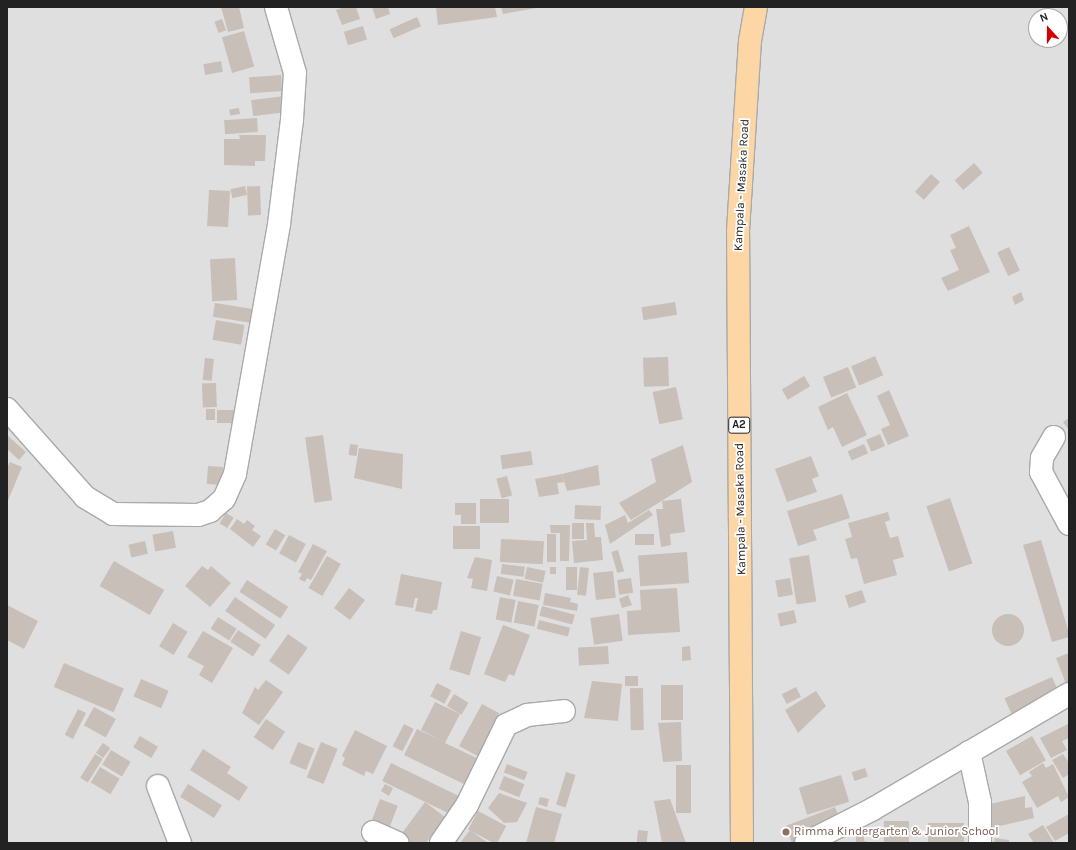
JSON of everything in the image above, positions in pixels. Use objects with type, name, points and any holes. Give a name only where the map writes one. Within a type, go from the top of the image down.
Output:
[{"type":"main road","name":"Kampala - Masaka Road","points":[[742,843],[738,231],[750,41],[756,7]]},
{"type":"street","points":[[7,409],[85,497],[113,514],[198,515],[210,512],[224,499],[235,474],[279,224],[292,119],[295,73],[276,7]]},
{"type":"street","points":[[1054,437],[1042,458],[1041,472],[1069,524]]},
{"type":"street","points":[[806,843],[873,809],[1068,696]]},
{"type":"street","points":[[441,843],[467,805],[506,725],[527,715],[564,711]]},
{"type":"street","points":[[969,752],[980,802],[980,843]]},
{"type":"street","points":[[158,786],[180,843]]},
{"type":"street","points":[[373,832],[398,843]]},
{"type":"shaded area","points":[[7,7],[1069,7],[1069,843],[7,843]]},
{"type":"building","points":[[221,7],[239,7],[244,28],[228,32]]},
{"type":"building","points":[[345,7],[356,7],[360,19],[342,25],[336,10]]},
{"type":"building","points":[[372,7],[388,7],[390,14],[376,19]]},
{"type":"building","points":[[436,7],[495,7],[497,17],[438,25]]},
{"type":"building","points":[[501,7],[536,7],[536,8],[503,14]]},
{"type":"building","points":[[417,17],[421,26],[394,38],[390,29]]},
{"type":"building","points":[[222,19],[226,30],[219,33],[214,22]]},
{"type":"building","points":[[363,26],[367,39],[348,45],[344,32]]},
{"type":"building","points":[[244,31],[254,67],[232,73],[222,37]]},
{"type":"building","points":[[221,61],[223,72],[205,75],[203,64]]},
{"type":"building","points":[[281,75],[282,91],[250,93],[249,77]]},
{"type":"building","points":[[285,96],[287,112],[253,116],[251,100]]},
{"type":"building","points":[[239,108],[240,114],[230,115],[229,110]]},
{"type":"building","points":[[257,118],[258,132],[225,134],[224,120]]},
{"type":"building","points":[[239,135],[266,135],[265,161],[255,161],[255,166],[224,165],[224,139],[240,139]]},
{"type":"building","points":[[974,163],[983,173],[963,190],[955,180]]},
{"type":"building","points":[[931,174],[940,182],[924,200],[915,192]]},
{"type":"building","points":[[245,186],[247,195],[232,198],[230,189]]},
{"type":"building","points":[[247,186],[260,186],[261,215],[248,215]]},
{"type":"building","points":[[209,190],[230,191],[228,227],[207,226]]},
{"type":"building","points":[[969,226],[990,272],[948,291],[941,278],[959,270],[950,250],[956,248],[950,235]]},
{"type":"building","points":[[1009,247],[1020,271],[1008,276],[997,252]]},
{"type":"building","points":[[235,258],[237,300],[212,301],[210,259]]},
{"type":"building","points":[[1021,292],[1024,300],[1015,305],[1012,297]]},
{"type":"building","points":[[675,302],[677,315],[643,320],[641,307]]},
{"type":"building","points":[[215,303],[257,310],[255,324],[213,317]]},
{"type":"building","points":[[216,320],[245,325],[241,345],[213,340]]},
{"type":"building","points":[[875,356],[883,375],[859,385],[851,366]]},
{"type":"building","points":[[668,357],[669,386],[644,387],[643,358]]},
{"type":"building","points":[[205,358],[214,359],[212,381],[203,380]]},
{"type":"building","points":[[848,367],[856,387],[831,398],[823,377]]},
{"type":"building","points":[[804,376],[810,386],[788,400],[782,389]]},
{"type":"building","points":[[202,383],[216,383],[217,407],[203,407]]},
{"type":"building","points":[[676,387],[683,419],[659,424],[653,392]]},
{"type":"building","points":[[889,390],[909,436],[888,445],[881,429],[890,425],[877,396]]},
{"type":"building","points":[[847,393],[867,435],[842,447],[833,427],[828,430],[818,407]]},
{"type":"building","points":[[206,409],[215,409],[215,420],[206,420]]},
{"type":"building","points":[[217,410],[236,410],[236,423],[217,423]]},
{"type":"building","points":[[1069,418],[1069,430],[1063,422]]},
{"type":"building","points":[[880,434],[885,446],[871,452],[866,440]]},
{"type":"building","points":[[7,435],[26,452],[19,460],[7,449]]},
{"type":"building","points":[[323,435],[332,500],[314,503],[305,438]]},
{"type":"building","points":[[350,444],[358,445],[357,456],[349,455]]},
{"type":"building","points":[[864,444],[868,453],[852,460],[848,451]]},
{"type":"building","points":[[683,445],[692,482],[631,520],[619,503],[656,482],[651,459]]},
{"type":"building","points":[[359,448],[403,454],[402,489],[354,478]]},
{"type":"building","points":[[531,451],[533,465],[502,469],[500,455]]},
{"type":"building","points":[[811,456],[819,476],[812,479],[817,492],[787,502],[775,469]]},
{"type":"building","points":[[10,462],[22,467],[7,503],[7,468]]},
{"type":"building","points":[[598,465],[600,485],[567,491],[562,474]]},
{"type":"building","points":[[208,466],[223,467],[222,485],[207,484]]},
{"type":"building","points":[[562,474],[564,482],[557,483],[559,494],[539,497],[535,479]]},
{"type":"building","points":[[507,476],[512,495],[502,498],[496,479]]},
{"type":"building","points":[[842,494],[850,518],[813,530],[817,540],[798,546],[787,511]]},
{"type":"building","points":[[950,498],[972,563],[949,571],[926,506]]},
{"type":"building","points":[[480,499],[509,499],[509,523],[480,523]]},
{"type":"building","points":[[681,499],[685,532],[670,534],[671,545],[661,547],[656,509],[663,509],[662,501]]},
{"type":"building","points":[[455,503],[476,503],[476,524],[461,524],[461,515],[455,515]]},
{"type":"building","points":[[575,505],[601,506],[600,520],[575,519]]},
{"type":"building","points":[[649,510],[653,515],[610,544],[605,525],[625,515],[628,523]]},
{"type":"building","points":[[888,512],[890,520],[885,522],[890,538],[898,536],[904,557],[893,560],[897,575],[864,584],[857,558],[851,559],[845,539],[852,537],[848,523]]},
{"type":"building","points":[[226,513],[234,518],[227,528],[220,523]]},
{"type":"building","points":[[237,519],[244,524],[247,520],[255,526],[252,530],[261,536],[253,547],[230,529]]},
{"type":"building","points":[[572,523],[584,523],[584,539],[572,539]]},
{"type":"building","points":[[586,523],[594,523],[595,537],[601,537],[603,560],[574,563],[572,541],[587,540]]},
{"type":"building","points":[[550,525],[570,525],[569,561],[560,561],[560,533],[551,533]]},
{"type":"building","points":[[453,526],[480,526],[480,549],[453,549]]},
{"type":"building","points":[[275,529],[285,535],[276,551],[266,544]]},
{"type":"building","points":[[173,531],[176,548],[155,551],[152,535]]},
{"type":"building","points":[[547,534],[556,534],[556,562],[547,562]]},
{"type":"building","points":[[635,534],[654,534],[654,545],[635,545]]},
{"type":"building","points":[[289,535],[306,544],[296,562],[279,554]]},
{"type":"building","points":[[501,539],[544,541],[543,564],[500,562]]},
{"type":"building","points":[[1041,540],[1069,633],[1069,637],[1052,642],[1023,545]]},
{"type":"building","points":[[145,541],[148,554],[131,557],[128,545]]},
{"type":"building","points":[[313,544],[327,551],[311,580],[307,578],[305,582],[299,579],[302,574],[298,572]]},
{"type":"building","points":[[618,550],[624,571],[617,573],[611,552]]},
{"type":"building","points":[[687,552],[689,583],[640,586],[638,555]]},
{"type":"building","points":[[809,555],[816,601],[797,605],[789,558]]},
{"type":"building","points":[[327,556],[341,564],[322,596],[308,588]]},
{"type":"building","points":[[475,557],[492,560],[487,591],[471,588],[473,579],[467,578]]},
{"type":"building","points":[[114,561],[164,590],[150,615],[100,586]]},
{"type":"building","points":[[502,564],[525,567],[524,577],[501,574]]},
{"type":"building","points":[[202,566],[208,570],[211,566],[231,583],[210,607],[185,586]]},
{"type":"building","points":[[527,567],[546,571],[543,583],[525,579]]},
{"type":"building","points":[[550,567],[556,567],[556,574],[550,574]]},
{"type":"building","points":[[566,567],[577,567],[577,590],[566,590]]},
{"type":"building","points":[[580,567],[589,568],[586,596],[577,595]]},
{"type":"building","points":[[613,571],[616,598],[596,600],[593,573]]},
{"type":"building","points":[[401,574],[442,582],[437,610],[433,610],[432,614],[415,611],[418,598],[415,598],[413,608],[395,605]]},
{"type":"building","points":[[497,576],[514,580],[510,595],[493,592]]},
{"type":"building","points":[[631,578],[633,593],[619,595],[617,580]]},
{"type":"building","points":[[790,578],[793,595],[778,597],[775,581]]},
{"type":"building","points":[[516,579],[543,584],[540,600],[513,596]]},
{"type":"building","points":[[247,580],[288,607],[280,618],[239,592]]},
{"type":"building","points":[[349,588],[365,600],[350,620],[334,608]]},
{"type":"building","points":[[677,588],[680,632],[628,635],[627,611],[641,610],[640,590]]},
{"type":"building","points":[[862,590],[866,602],[849,608],[845,596]]},
{"type":"building","points":[[545,593],[571,598],[570,602],[578,604],[577,611],[543,605]]},
{"type":"building","points":[[628,595],[632,605],[622,608],[619,599]]},
{"type":"building","points":[[235,597],[275,625],[265,639],[225,611]]},
{"type":"building","points":[[500,597],[516,600],[511,623],[496,620]]},
{"type":"building","points":[[518,601],[539,605],[534,627],[514,623]]},
{"type":"building","points":[[7,605],[38,621],[24,649],[7,640]]},
{"type":"building","points":[[542,606],[575,615],[572,624],[539,616]]},
{"type":"building","points":[[794,610],[797,623],[780,626],[777,614]]},
{"type":"building","points":[[619,614],[623,641],[594,645],[590,618]]},
{"type":"building","points":[[1005,614],[1011,614],[1020,618],[1024,630],[1020,642],[1011,646],[1005,646],[996,642],[992,633],[992,627],[996,618]]},
{"type":"building","points":[[218,617],[237,629],[229,641],[211,629]]},
{"type":"building","points":[[539,620],[570,628],[568,636],[537,629]]},
{"type":"building","points":[[173,623],[188,632],[174,655],[159,646]]},
{"type":"building","points":[[503,625],[530,635],[514,676],[509,674],[505,682],[484,674]]},
{"type":"building","points":[[238,630],[261,645],[253,656],[230,642]]},
{"type":"building","points":[[203,631],[233,648],[212,683],[199,675],[204,666],[187,657]]},
{"type":"building","points":[[461,631],[481,637],[469,675],[449,669]]},
{"type":"building","points":[[288,634],[308,648],[289,675],[269,661]]},
{"type":"building","points":[[608,646],[609,664],[579,666],[578,648]]},
{"type":"building","points":[[690,646],[691,660],[682,661],[682,647]]},
{"type":"building","points":[[1069,653],[1069,688],[1068,689],[1056,658]]},
{"type":"building","points":[[64,663],[124,688],[114,712],[54,687]]},
{"type":"building","points":[[625,676],[638,676],[638,686],[625,686]]},
{"type":"building","points":[[1052,677],[1061,697],[1013,718],[1004,698]]},
{"type":"building","points":[[141,679],[169,691],[161,708],[134,696]]},
{"type":"building","points":[[266,680],[283,692],[259,725],[242,713],[255,687],[258,690]]},
{"type":"building","points":[[592,681],[622,684],[618,721],[584,718]]},
{"type":"building","points":[[437,683],[451,690],[444,704],[430,696]]},
{"type":"building","points":[[661,685],[683,685],[683,720],[661,720]]},
{"type":"building","points":[[796,687],[801,697],[787,704],[782,694]]},
{"type":"building","points":[[630,688],[643,688],[644,730],[631,730]]},
{"type":"building","points":[[816,691],[826,706],[798,733],[785,710]]},
{"type":"building","points":[[454,694],[469,703],[461,715],[447,706]]},
{"type":"building","points":[[435,702],[460,714],[445,743],[483,761],[470,787],[404,755],[417,729],[440,740],[421,730]]},
{"type":"building","points":[[482,704],[499,713],[495,721],[502,725],[483,759],[459,746]]},
{"type":"building","points":[[94,707],[116,719],[106,737],[84,725]]},
{"type":"building","points":[[78,709],[86,713],[73,739],[65,735]]},
{"type":"building","points":[[266,719],[285,732],[273,750],[254,737]]},
{"type":"building","points":[[681,722],[682,761],[663,762],[658,723]]},
{"type":"building","points":[[404,724],[414,729],[402,751],[393,746]]},
{"type":"building","points":[[1068,724],[1069,738],[1062,741],[1067,750],[1051,758],[1040,738]]},
{"type":"building","points":[[355,730],[387,746],[373,774],[366,771],[364,776],[342,765],[345,758],[342,756]]},
{"type":"building","points":[[140,736],[158,747],[151,758],[133,747]]},
{"type":"building","points":[[1032,736],[1046,760],[1020,775],[1006,751]]},
{"type":"building","points":[[298,742],[315,749],[306,770],[289,763]]},
{"type":"building","points":[[321,742],[338,749],[323,784],[307,777]]},
{"type":"building","points":[[103,743],[110,748],[103,758],[96,753]]},
{"type":"building","points":[[203,749],[231,767],[227,773],[248,787],[239,801],[190,770]]},
{"type":"building","points":[[111,750],[131,762],[122,776],[102,765]]},
{"type":"building","points":[[95,754],[103,759],[88,783],[80,778]]},
{"type":"building","points":[[1063,754],[1069,763],[1069,774],[1063,778],[1052,760]]},
{"type":"building","points":[[391,763],[459,796],[451,814],[382,781]]},
{"type":"building","points":[[1043,763],[1046,768],[1053,764],[1069,797],[1061,802],[1058,796],[1037,808],[1022,782],[1032,776],[1029,772]]},
{"type":"building","points":[[507,764],[528,772],[524,780],[504,772]]},
{"type":"building","points":[[676,765],[691,765],[691,813],[676,813]]},
{"type":"building","points":[[100,767],[120,779],[110,794],[91,782]]},
{"type":"building","points":[[865,768],[868,777],[854,781],[852,772]]},
{"type":"building","points":[[566,772],[576,775],[566,807],[556,805]]},
{"type":"building","points":[[841,775],[849,802],[807,815],[799,788]]},
{"type":"building","points":[[504,776],[524,784],[519,797],[499,789]]},
{"type":"building","points":[[188,784],[222,805],[214,818],[180,797]]},
{"type":"building","points":[[385,784],[393,788],[389,796],[381,791]]},
{"type":"building","points":[[499,793],[527,803],[517,822],[504,823],[488,808]]},
{"type":"building","points":[[1025,796],[1025,808],[1032,807],[1034,818],[991,828],[986,805]]},
{"type":"building","points":[[540,797],[549,799],[547,807],[538,804]]},
{"type":"building","points":[[380,799],[398,806],[389,829],[371,822]]},
{"type":"building","points":[[670,799],[686,843],[662,843],[654,801]]},
{"type":"building","points":[[425,802],[445,817],[426,843],[409,843],[400,836]]},
{"type":"building","points":[[536,807],[562,814],[554,843],[526,843]]},
{"type":"building","points":[[835,807],[842,825],[794,843],[792,843],[786,826]]},
{"type":"building","points":[[478,811],[506,826],[497,843],[493,843],[468,830]]},
{"type":"building","points":[[1069,814],[1069,833],[1055,841],[1046,827]]},
{"type":"building","points":[[884,821],[909,821],[909,843],[884,843]]},
{"type":"building","points":[[928,823],[964,823],[964,843],[928,843]]},
{"type":"building","points":[[1043,825],[1054,843],[1034,843],[1028,834]]},
{"type":"building","points":[[470,830],[488,843],[460,843]]},
{"type":"building","points":[[638,830],[648,831],[647,843],[637,842]]},
{"type":"building","points":[[856,836],[864,836],[864,841],[871,843],[856,843]]},
{"type":"building","points":[[995,838],[1009,840],[1009,843],[994,843]]},
{"type":"place","name":"Rimma Kindergarten & Junior School","points":[[786,832]]}]
